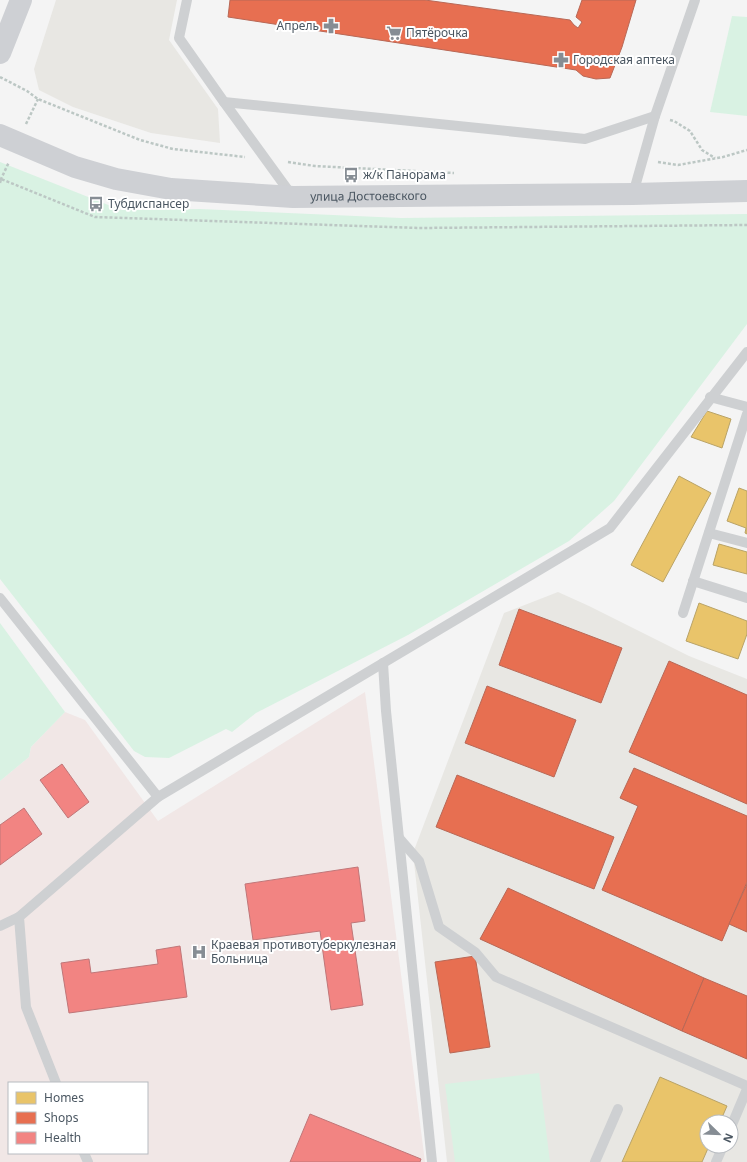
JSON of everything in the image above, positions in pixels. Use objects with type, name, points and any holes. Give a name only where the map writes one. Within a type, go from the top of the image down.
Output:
[{"type":"main road","points":[[0,53],[21,0]]},
{"type":"main road","name":"улица Достоевского","points":[[0,135],[75,167],[116,179],[171,189],[293,197],[633,194],[747,191]]},
{"type":"lane","points":[[187,0],[179,38],[293,197]]},
{"type":"lane","points":[[633,194],[656,116],[695,0]]},
{"type":"lane","points":[[224,102],[585,139],[656,116]]},
{"type":"lane","points":[[0,926],[19,917],[158,797],[610,528],[710,397],[747,352]]},
{"type":"lane","points":[[710,397],[747,407]]},
{"type":"lane","points":[[683,613],[747,414]]},
{"type":"lane","points":[[709,533],[747,543]]},
{"type":"lane","points":[[693,581],[747,598]]},
{"type":"lane","points":[[0,598],[158,797]]},
{"type":"lane","points":[[383,663],[386,711],[432,1162]]},
{"type":"lane","points":[[399,838],[419,861],[439,927],[475,952],[496,977],[747,1086]]},
{"type":"lane","points":[[19,917],[26,1007],[56,1082]]},
{"type":"lane","points":[[736,1114],[747,1089]]},
{"type":"lane","points":[[595,1162],[618,1109]]},
{"type":"path","points":[[0,77],[27,91],[38,99],[140,140],[174,149],[315,166],[460,173]]},
{"type":"path","points":[[656,116],[674,121],[690,131],[702,150],[716,158]]},
{"type":"path","points":[[643,159],[678,165],[716,158],[747,150]]},
{"type":"path","points":[[0,183],[1,179],[95,217],[419,228],[747,226]]},
{"type":"shaded area","points":[[56,0],[177,0],[169,40],[218,109],[220,143],[151,133],[73,107],[39,90],[34,69]]},
{"type":"shaded area","points":[[558,592],[689,656],[747,679],[747,1162],[447,1162],[413,853],[504,613]]},
{"type":"shaded area","name":"Краевая противотуберкулезная Больница","points":[[365,692],[425,1162],[0,1162],[0,781],[29,757],[31,747],[65,712],[85,720],[158,821]]},
{"type":"green space","points":[[732,16],[747,17],[747,116],[710,112]]},
{"type":"green space","points":[[0,162],[121,210],[200,209],[401,218],[747,214],[747,324],[614,501],[569,541],[408,635],[256,713],[232,732],[226,729],[169,758],[145,757],[134,751],[0,579]]},
{"type":"green space","points":[[0,623],[65,712],[31,747],[29,757],[0,781]]},
{"type":"green space","points":[[539,1073],[550,1162],[455,1162],[445,1084]]},
{"type":"building: Homes","points":[[707,411],[731,419],[722,448],[691,437]]},
{"type":"building: Homes","points":[[679,476],[711,493],[663,582],[631,565]]},
{"type":"building: Homes","points":[[739,488],[747,491],[747,534],[745,533],[746,528],[727,521]]},
{"type":"building: Homes","points":[[719,544],[747,552],[747,574],[713,565]]},
{"type":"building: Homes","points":[[699,603],[747,621],[747,634],[738,659],[686,641]]},
{"type":"building: Homes","points":[[660,1077],[727,1106],[724,1114],[699,1114],[699,1154],[706,1154],[702,1162],[622,1162]]},
{"type":"building: Shops","points":[[230,0],[425,0],[570,20],[578,28],[582,22],[576,17],[582,0],[636,0],[622,47],[610,78],[596,79],[583,76],[576,70],[228,17]]},
{"type":"building: Shops","points":[[519,609],[622,648],[601,703],[499,665]]},
{"type":"building: Shops","points":[[669,661],[747,695],[747,804],[629,752]]},
{"type":"building: Shops","points":[[487,686],[576,720],[554,777],[465,743]]},
{"type":"building: Shops","points":[[634,768],[747,816],[747,882],[722,941],[602,890],[638,806],[620,798]]},
{"type":"building: Shops","points":[[457,775],[614,837],[594,889],[436,827]]},
{"type":"building: Shops","points":[[747,884],[747,932],[729,924]]},
{"type":"building: Shops","points":[[508,888],[704,978],[682,1031],[480,939]]},
{"type":"building: Shops","points":[[475,956],[490,1047],[450,1053],[435,962]]},
{"type":"building: Shops","points":[[704,978],[747,996],[747,1059],[682,1031]]},
{"type":"building: Health","points":[[62,764],[89,802],[68,818],[40,780]]},
{"type":"building: Health","points":[[24,808],[42,834],[0,865],[0,825]]},
{"type":"building: Health","points":[[358,867],[365,921],[351,923],[363,1005],[331,1010],[320,931],[253,940],[245,884]]},
{"type":"building: Health","points":[[180,946],[187,997],[69,1013],[61,963],[89,959],[91,973],[158,964],[156,950]]},
{"type":"building: Health","points":[[310,1114],[421,1159],[420,1162],[290,1162]]},
{"type":"place","name":"Апрель","points":[[331,26]]},
{"type":"place","name":"Пятёрочка","points":[[394,33]]},
{"type":"place","name":"Городская аптека","points":[[561,60]]},
{"type":"place","name":"ж/к Панорама","points":[[351,175]]},
{"type":"place","name":"Тубдиспансер","points":[[96,204]]},
{"type":"place","name":"Краевая противотуберкулезная Больница","points":[[199,952]]}]
